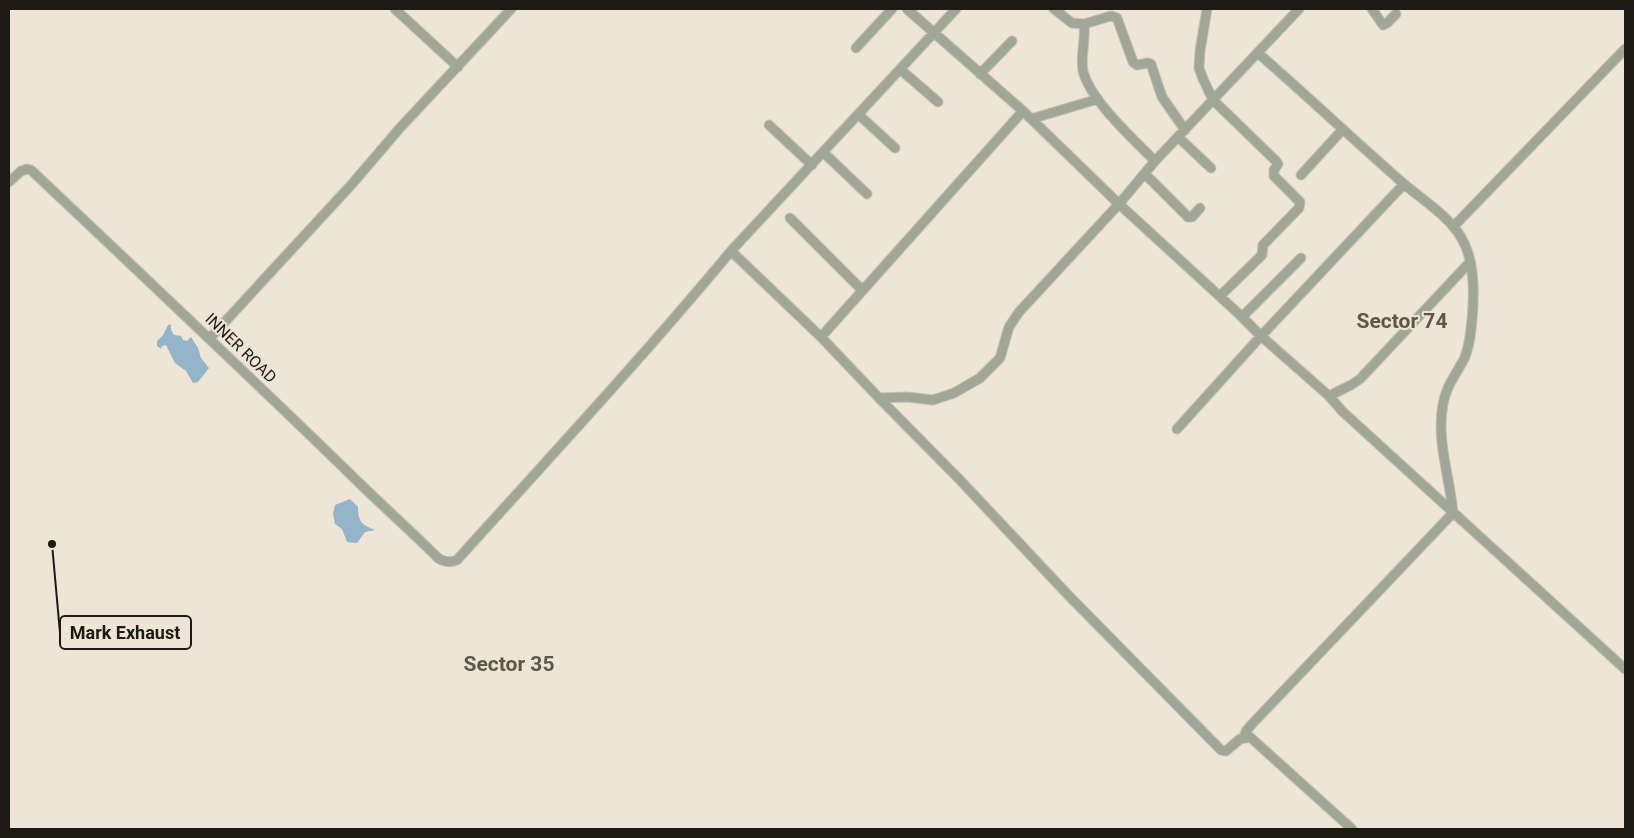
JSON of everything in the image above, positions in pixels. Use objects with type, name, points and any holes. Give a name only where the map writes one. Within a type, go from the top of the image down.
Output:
[{"type":"street","points":[[395,9],[458,66]]},
{"type":"street","points":[[210,339],[512,9]]},
{"type":"street","points":[[856,48],[892,9]]},
{"type":"street","points":[[907,9],[1023,111],[1260,336],[1329,396],[1342,411],[1625,668]]},
{"type":"street","points":[[956,9],[732,251],[821,337],[1069,596],[1221,750],[1229,750],[1240,739],[1248,736],[1352,829]]},
{"type":"street","points":[[1054,9],[1072,24],[1084,24],[1112,16],[1118,18],[1133,62],[1137,65],[1148,62],[1151,64],[1162,97],[1185,130]]},
{"type":"street","points":[[1207,9],[1199,68],[1213,100],[1276,161],[1278,164],[1274,170],[1274,176],[1297,198],[1300,205],[1263,245],[1262,255],[1220,296]]},
{"type":"street","points":[[879,398],[907,397],[933,400],[948,396],[980,378],[1000,358],[1009,327],[1019,312],[1119,204],[1155,161],[1299,9]]},
{"type":"street","points":[[1372,9],[1383,25],[1396,14]]},
{"type":"street","points":[[1084,24],[1083,71],[1098,99],[1117,123],[1155,161]]},
{"type":"street","points":[[980,74],[1012,41]]},
{"type":"street","points":[[1454,226],[1625,50]]},
{"type":"street","points":[[1244,738],[1246,731],[1253,722],[1453,513],[1442,440],[1442,405],[1447,387],[1464,358],[1468,347],[1473,304],[1470,262],[1465,245],[1454,226],[1404,184],[1258,53]]},
{"type":"street","points":[[901,70],[938,102]]},
{"type":"street","points":[[1031,119],[1098,99]]},
{"type":"street","points":[[821,337],[1023,111]]},
{"type":"street","points":[[859,115],[896,148]]},
{"type":"street","points":[[769,125],[812,165]]},
{"type":"street","points":[[1301,175],[1343,129]]},
{"type":"street","points":[[1178,137],[1211,168]]},
{"type":"street","points":[[824,153],[867,194]]},
{"type":"street","name":"INNER ROAD","points":[[9,182],[21,171],[31,170],[438,558],[445,562],[457,560],[732,251]]},
{"type":"street","points":[[1145,174],[1188,217],[1192,217],[1200,208]]},
{"type":"street","points":[[1176,429],[1260,336],[1404,184]]},
{"type":"street","points":[[790,218],[862,290]]},
{"type":"street","points":[[1242,317],[1302,258]]},
{"type":"street","points":[[1329,396],[1351,386],[1360,379],[1470,262]]},
{"type":"water","points":[[171,324],[171,330],[174,335],[181,336],[183,340],[187,341],[191,337],[198,348],[201,358],[209,368],[198,382],[193,383],[186,371],[175,363],[166,345],[162,346],[161,349],[157,346],[157,341],[163,335],[168,325]]},
{"type":"water","points":[[350,499],[358,507],[360,520],[375,530],[365,532],[357,543],[347,542],[342,529],[335,524],[333,514],[335,505]]},
{"type":"place","name":"Mark Exhaust","points":[[52,544]]},
{"type":"district","name":"Sector 74","points":[[1402,321]]},
{"type":"district","name":"Sector 35","points":[[509,664]]}]
